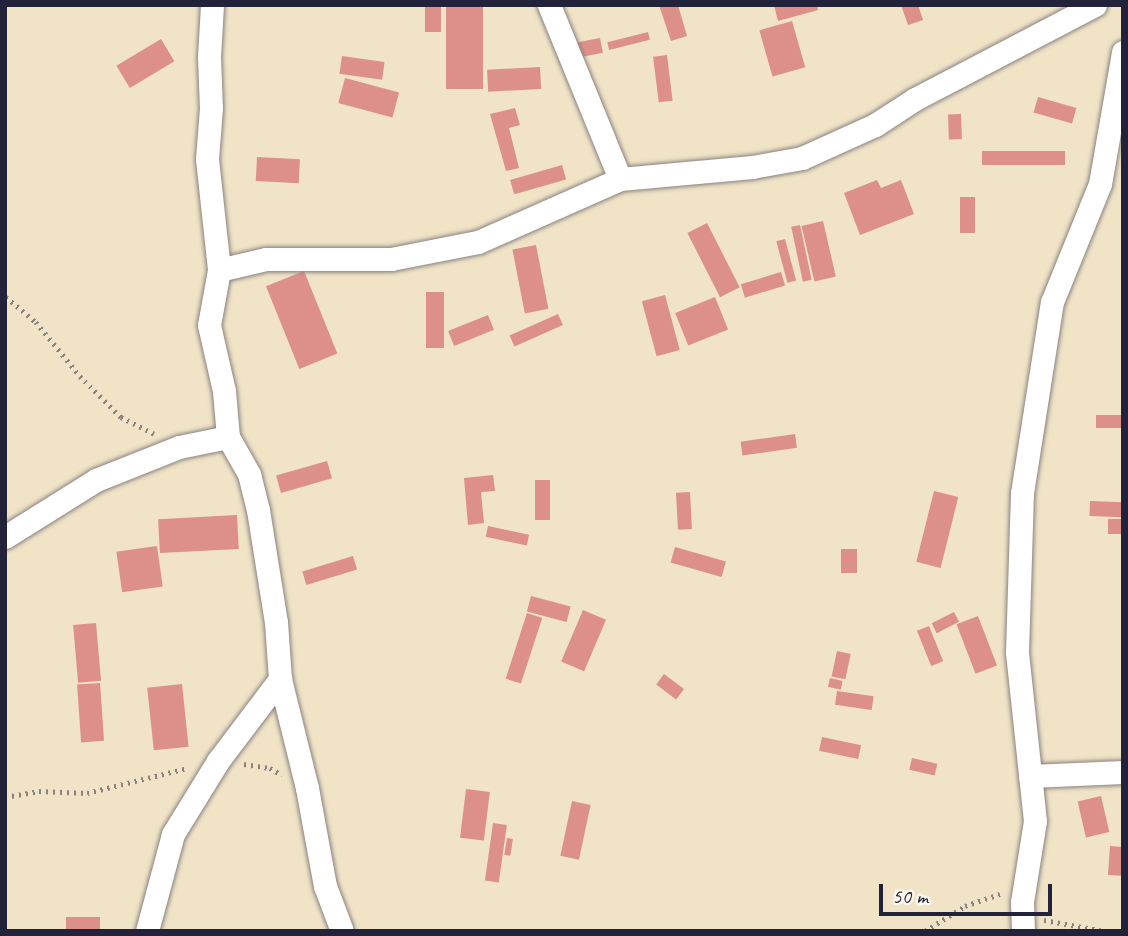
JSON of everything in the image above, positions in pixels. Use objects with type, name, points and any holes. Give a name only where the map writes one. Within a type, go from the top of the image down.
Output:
[{"type":"street","points":[[212,5],[208,58],[211,108],[207,159],[219,270],[209,325],[224,391],[228,437],[249,474],[258,510],[275,610],[280,679],[307,788],[325,886],[342,931]]},
{"type":"street","points":[[549,5],[620,179]]},
{"type":"street","points":[[219,270],[266,259],[391,259],[478,242],[620,179],[752,167],[802,158],[875,125],[915,99],[1096,5]]},
{"type":"street","points":[[1023,931],[1022,902],[1035,821],[1017,652],[1021,493],[1052,302],[1100,184],[1123,52]]},
{"type":"street","points":[[5,537],[96,480],[179,447],[228,437]]},
{"type":"street","points":[[147,931],[173,835],[218,761],[280,679]]},
{"type":"street","points":[[1030,776],[1123,772]]},
{"type":"path","points":[[6,297],[36,322],[80,376],[121,417],[179,447]]},
{"type":"path","points":[[5,797],[39,791],[87,793],[218,761],[270,768],[307,788]]},
{"type":"building","points":[[425,5],[441,5],[441,32],[425,32]]},
{"type":"building","points":[[446,5],[483,5],[483,89],[446,89]]},
{"type":"building","points":[[659,5],[678,5],[687,36],[671,41]]},
{"type":"building","points":[[774,5],[817,5],[818,10],[778,21]]},
{"type":"building","points":[[901,5],[918,5],[923,20],[908,25]]},
{"type":"building","points":[[792,21],[805,67],[773,77],[759,30]]},
{"type":"building","points":[[648,32],[650,40],[609,50],[607,42]]},
{"type":"building","points":[[600,38],[603,53],[578,57],[575,43]]},
{"type":"building","points":[[161,39],[174,61],[130,88],[116,66]]},
{"type":"building","points":[[667,55],[673,101],[659,102],[653,57]]},
{"type":"building","points":[[342,56],[385,62],[382,80],[339,74]]},
{"type":"building","points":[[540,67],[541,89],[488,92],[487,70]]},
{"type":"building","points":[[345,78],[399,92],[392,118],[338,103]]},
{"type":"building","points":[[1038,97],[1076,108],[1072,123],[1034,112]]},
{"type":"building","points":[[515,108],[520,125],[509,128],[519,168],[506,171],[490,114]]},
{"type":"building","points":[[948,114],[961,114],[962,139],[949,139]]},
{"type":"building","points":[[982,151],[1065,151],[1065,165],[982,165]]},
{"type":"building","points":[[257,157],[300,159],[299,183],[256,181]]},
{"type":"building","points":[[562,165],[566,179],[514,194],[510,180]]},
{"type":"building","points":[[877,180],[881,188],[901,180],[914,214],[860,235],[844,193]]},
{"type":"building","points":[[960,197],[975,197],[975,233],[960,233]]},
{"type":"building","points":[[823,221],[836,277],[814,281],[802,226]]},
{"type":"building","points":[[707,223],[740,287],[720,297],[687,233]]},
{"type":"building","points":[[800,225],[812,280],[803,282],[791,227]]},
{"type":"building","points":[[785,239],[796,281],[787,283],[776,241]]},
{"type":"building","points":[[536,245],[548,309],[525,313],[512,250]]},
{"type":"building","points":[[304,271],[337,354],[299,369],[266,286]]},
{"type":"building","points":[[781,272],[785,285],[745,298],[741,284]]},
{"type":"building","points":[[426,292],[444,292],[444,348],[426,348]]},
{"type":"building","points":[[665,295],[680,350],[657,356],[642,301]]},
{"type":"building","points":[[715,297],[728,329],[688,346],[675,313]]},
{"type":"building","points":[[558,314],[563,325],[514,347],[510,336]]},
{"type":"building","points":[[488,315],[494,330],[454,346],[448,331]]},
{"type":"building","points":[[1096,415],[1123,415],[1123,428],[1096,428]]},
{"type":"building","points":[[795,434],[797,448],[742,456],[741,442]]},
{"type":"building","points":[[327,461],[332,478],[281,493],[276,476]]},
{"type":"building","points":[[493,475],[495,491],[481,492],[484,523],[468,525],[464,478]]},
{"type":"building","points":[[535,480],[550,480],[550,520],[535,520]]},
{"type":"building","points":[[934,491],[958,497],[941,568],[916,562]]},
{"type":"building","points":[[690,492],[692,529],[678,530],[676,493]]},
{"type":"building","points":[[1090,501],[1123,502],[1122,517],[1089,516]]},
{"type":"building","points":[[237,515],[239,549],[160,553],[158,519]]},
{"type":"building","points":[[1108,519],[1123,519],[1123,534],[1108,534]]},
{"type":"building","points":[[488,526],[529,535],[527,545],[486,537]]},
{"type":"building","points":[[157,546],[163,587],[122,592],[116,552]]},
{"type":"building","points":[[675,547],[726,562],[722,577],[671,562]]},
{"type":"building","points":[[841,549],[857,549],[857,573],[841,573]]},
{"type":"building","points":[[353,556],[357,569],[306,585],[302,571]]},
{"type":"building","points":[[531,596],[571,607],[566,622],[527,611]]},
{"type":"building","points":[[583,610],[606,620],[584,671],[561,662]]},
{"type":"building","points":[[954,612],[959,622],[937,633],[932,623]]},
{"type":"building","points":[[527,613],[542,618],[521,684],[506,679]]},
{"type":"building","points":[[978,616],[997,665],[976,674],[957,624]]},
{"type":"building","points":[[96,623],[101,681],[78,683],[73,625]]},
{"type":"building","points":[[929,626],[943,661],[931,666],[917,631]]},
{"type":"building","points":[[837,651],[851,654],[845,679],[832,676]]},
{"type":"building","points":[[664,674],[684,689],[676,699],[656,684]]},
{"type":"building","points":[[830,678],[843,681],[841,690],[828,687]]},
{"type":"building","points":[[100,683],[104,741],[81,742],[77,685]]},
{"type":"building","points":[[182,684],[189,747],[154,750],[147,688]]},
{"type":"building","points":[[837,691],[874,696],[872,710],[835,705]]},
{"type":"building","points":[[822,737],[861,745],[858,759],[819,751]]},
{"type":"building","points":[[912,758],[937,764],[935,776],[909,770]]},
{"type":"building","points":[[466,789],[490,792],[484,841],[460,838]]},
{"type":"building","points":[[1101,796],[1109,832],[1086,837],[1078,801]]},
{"type":"building","points":[[572,801],[591,805],[579,860],[560,856]]},
{"type":"building","points":[[493,823],[507,825],[499,882],[485,880]]},
{"type":"building","points":[[507,838],[513,839],[510,856],[504,855]]},
{"type":"building","points":[[1110,846],[1123,847],[1121,876],[1108,875]]},
{"type":"building","points":[[66,917],[100,917],[100,931],[66,931]]}]
